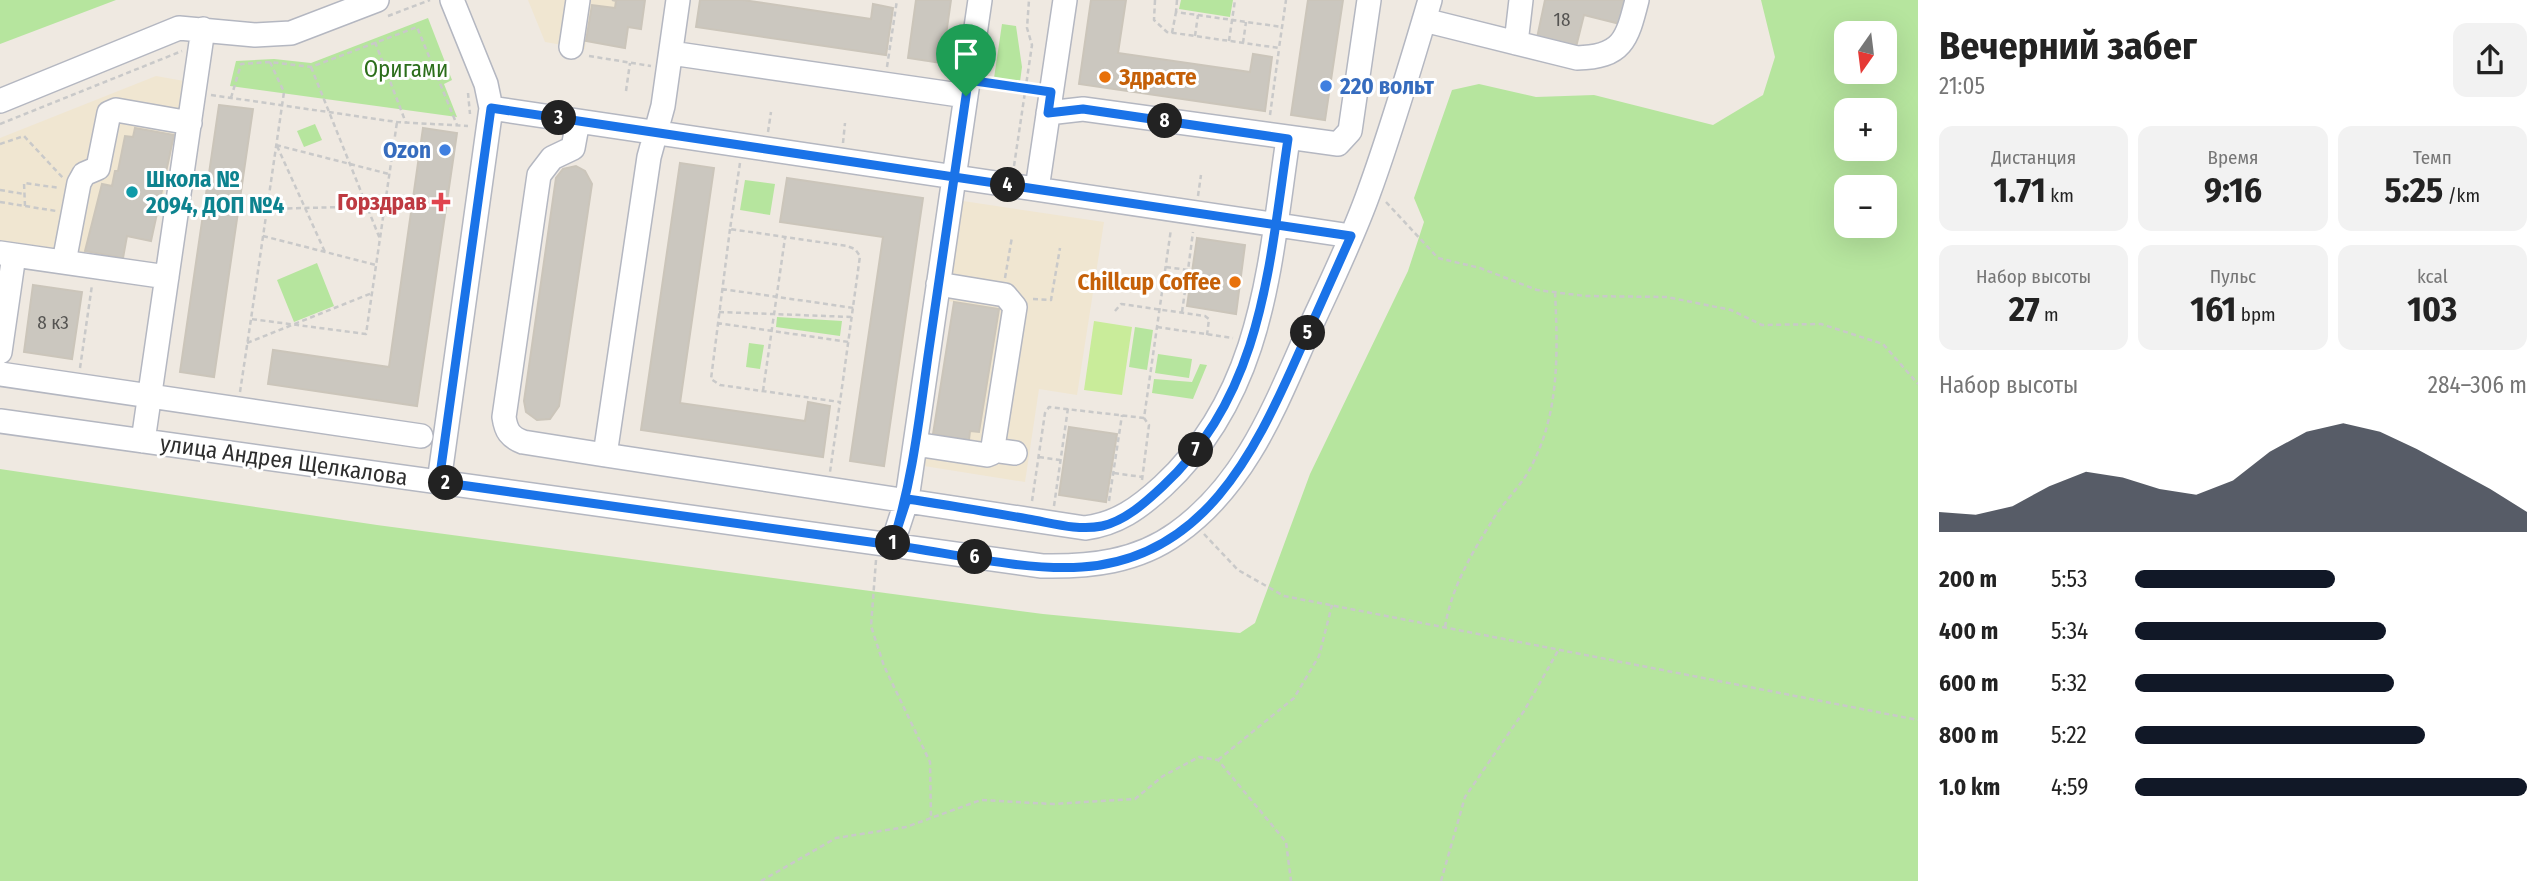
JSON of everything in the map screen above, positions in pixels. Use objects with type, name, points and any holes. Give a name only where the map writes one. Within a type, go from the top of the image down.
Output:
[{"type":"street","points":[[0,101],[171,31],[184,28],[202,39],[291,33],[377,0]]},
{"type":"street","points":[[439,482],[491,108],[486,84],[452,0]]},
{"type":"street","points":[[578,0],[578,51]]},
{"type":"street","points":[[605,455],[649,157],[656,132],[678,0]]},
{"type":"street","points":[[885,544],[907,499],[980,0]]},
{"type":"street","points":[[1037,189],[1065,0]]},
{"type":"street","points":[[1050,102],[1329,145],[1338,144],[1348,137],[1369,0]]},
{"type":"street","points":[[1516,43],[1521,0]]},
{"type":"street","points":[[1427,10],[1516,43],[1577,58],[1611,52],[1628,35],[1637,0]]},
{"type":"street","name":"улица Андрея Щелкалова","points":[[0,421],[1042,566],[1082,567],[1117,561],[1148,550],[1192,522],[1237,475],[1268,422],[1369,193],[1427,10]]},
{"type":"street","points":[[143,440],[202,39]]},
{"type":"street","points":[[669,60],[967,88]]},
{"type":"street","points":[[491,108],[1351,236]]},
{"type":"street","points":[[64,262],[80,178],[98,168],[107,117],[112,111],[190,123]]},
{"type":"street","points":[[578,121],[573,148],[552,158],[539,175],[503,417],[505,428],[513,438],[523,442],[605,455],[1085,528],[1119,521],[1138,507],[1182,468],[1212,429],[1252,341],[1264,302],[1288,139]]},
{"type":"street","points":[[0,352],[7,254],[167,277]]},
{"type":"street","points":[[915,444],[987,455],[1004,452],[1015,307],[1004,295],[939,284]]},
{"type":"street","points":[[0,374],[421,436]]},
{"type":"path","points":[[889,56],[897,0]]},
{"type":"path","points":[[1011,185],[1032,45],[1027,28],[1029,0]]},
{"type":"path","points":[[1155,0],[1154,20],[1162,29],[1172,33],[1279,48]]},
{"type":"path","points":[[1172,33],[1177,0]]},
{"type":"path","points":[[1229,41],[1235,0]]},
{"type":"path","points":[[1270,112],[1286,0]]},
{"type":"path","points":[[1175,12],[1282,27]]},
{"type":"path","points":[[1195,36],[1198,15]]},
{"type":"path","points":[[1264,25],[1265,19]]},
{"type":"path","points":[[1243,43],[1246,22]]},
{"type":"path","points":[[231,98],[241,64],[271,62],[311,67],[414,27],[419,28],[457,125]]},
{"type":"path","points":[[0,124],[183,50],[202,39]]},
{"type":"path","points":[[375,42],[406,122]]},
{"type":"path","points":[[578,51],[630,62],[669,60]]},
{"type":"path","points":[[242,381],[263,236],[264,209],[284,92],[271,62]]},
{"type":"path","points":[[626,91],[630,62]]},
{"type":"path","points":[[311,67],[380,240]]},
{"type":"path","points":[[967,88],[1025,88],[1050,102]]},
{"type":"path","points":[[194,93],[397,122],[472,126],[468,92]]},
{"type":"path","points":[[251,319],[364,335],[397,122]]},
{"type":"path","points":[[0,144],[26,137],[74,199]]},
{"type":"path","points":[[276,145],[389,174]]},
{"type":"path","points":[[276,145],[325,251]]},
{"type":"path","points":[[739,172],[711,379],[720,385],[840,402]]},
{"type":"path","points":[[25,206],[26,183],[74,199]]},
{"type":"path","points":[[0,190],[24,194]]},
{"type":"path","points":[[1380,197],[1438,258],[1480,268],[1537,290],[1585,296],[1667,297],[1731,310],[1762,325],[1821,324],[1883,344],[1918,384]]},
{"type":"path","points":[[0,202],[25,206],[74,199]]},
{"type":"path","points":[[264,209],[385,206]]},
{"type":"path","points":[[1138,507],[1149,425],[1144,418],[1171,226]]},
{"type":"path","points":[[730,229],[848,246],[859,252],[854,308],[828,487]]},
{"type":"path","points":[[1182,313],[1194,229]]},
{"type":"path","points":[[263,236],[376,265]]},
{"type":"path","points":[[763,391],[785,237]]},
{"type":"path","points":[[1012,237],[1004,295],[1051,300],[1060,248]]},
{"type":"path","points":[[77,385],[94,267]]},
{"type":"path","points":[[1165,267],[1188,270]]},
{"type":"path","points":[[722,289],[854,308]]},
{"type":"path","points":[[1445,627],[1449,599],[1492,520],[1527,473],[1547,427],[1558,364],[1555,292]]},
{"type":"path","points":[[247,343],[372,293]]},
{"type":"path","points":[[1115,311],[1119,304],[1207,317],[1207,335]]},
{"type":"path","points":[[719,312],[852,317]]},
{"type":"path","points":[[717,323],[849,342]]},
{"type":"path","points":[[1157,327],[1252,341]]},
{"type":"path","points":[[1041,521],[1039,457],[1046,409],[1053,405],[1144,418]]},
{"type":"path","points":[[1041,521],[1060,460],[1068,407]]},
{"type":"path","points":[[1106,525],[1122,415]]},
{"type":"path","points":[[1039,457],[1060,460]]},
{"type":"path","points":[[1113,473],[1142,477]]},
{"type":"path","points":[[1192,522],[1238,570],[1284,596],[1918,720]]},
{"type":"path","points":[[885,544],[871,626],[884,666],[930,762],[931,818]]},
{"type":"path","points":[[1218,760],[1294,698],[1319,656],[1332,605]]},
{"type":"path","points":[[1441,881],[1465,797],[1524,711],[1559,649]]},
{"type":"path","points":[[761,881],[836,838],[906,827],[981,800],[1053,804],[1135,799],[1163,776],[1199,757],[1218,760],[1286,842],[1291,881]]},
{"type":"shaded area","points":[[528,0],[645,0],[641,29],[628,27],[625,48],[586,41],[585,49],[545,42]]},
{"type":"shaded area","points":[[156,76],[184,81],[163,198],[159,197],[151,241],[127,237],[123,258],[86,251],[84,257],[0,244],[0,138]]},
{"type":"shaded area","points":[[963,201],[1104,222],[1077,395],[1039,389],[1025,482],[924,466],[929,434],[934,434],[954,302],[947,301]]},
{"type":"green space","points":[[0,0],[116,0],[0,44]]},
{"type":"green space","points":[[1181,0],[1233,0],[1230,17],[1179,9]]},
{"type":"green space","points":[[1761,0],[1918,0],[1918,881],[0,881],[0,469],[377,525],[1043,614],[1240,633],[1255,623],[1310,474],[1408,271],[1424,222],[1414,198],[1452,90],[1479,84],[1536,97],[1594,95],[1713,125],[1763,95],[1775,57]]},
{"type":"green space","name":"Оригами","points":[[428,18],[452,80],[444,84],[457,117],[230,86],[236,61],[274,59],[311,63]]},
{"type":"green space","points":[[1002,24],[1016,26],[1022,67],[1020,82],[994,78]]},
{"type":"green space","points":[[315,124],[322,140],[304,147],[297,131]]},
{"type":"green space","points":[[745,180],[775,184],[770,215],[740,210]]},
{"type":"green space","points":[[317,263],[334,306],[294,322],[277,280]]},
{"type":"green space","points":[[777,317],[842,321],[840,336],[776,327]]},
{"type":"green space","points":[[1094,321],[1132,327],[1122,395],[1084,390]]},
{"type":"green space","points":[[1135,327],[1153,330],[1147,370],[1129,367]]},
{"type":"green space","points":[[749,343],[764,345],[760,369],[746,367]]},
{"type":"green space","points":[[1158,354],[1192,359],[1189,378],[1155,373]]},
{"type":"green space","points":[[1200,364],[1207,365],[1193,399],[1152,393],[1154,379],[1192,382]]},
{"type":"building","points":[[612,0],[645,0],[641,29],[628,27],[625,48],[586,41],[592,5],[615,8],[616,1]]},
{"type":"building","points":[[700,0],[743,0],[871,19],[873,4],[893,8],[886,55],[696,27]]},
{"type":"building","points":[[916,0],[951,0],[942,63],[908,58]]},
{"type":"building","points":[[1091,0],[1126,0],[1118,53],[1250,72],[1253,54],[1272,57],[1265,111],[1079,84]]},
{"type":"building","points":[[1308,0],[1343,0],[1325,120],[1291,115]]},
{"type":"building","points":[[1545,0],[1626,0],[1620,24],[1584,15],[1576,47],[1537,38]]},
{"type":"building","points":[[219,105],[253,109],[214,377],[180,372]]},
{"type":"building","name":"Школа № 2094, ДОП №4","points":[[135,128],[174,135],[151,241],[127,236],[123,258],[85,251],[102,184],[112,186],[125,136],[133,137]]},
{"type":"building","points":[[423,128],[457,133],[417,406],[268,384],[273,350],[389,367]]},
{"type":"building","points":[[680,163],[714,168],[680,403],[805,421],[808,402],[830,406],[823,457],[641,430]]},
{"type":"building","points":[[576,166],[585,171],[592,184],[559,406],[550,419],[537,420],[526,412],[524,401],[556,178],[563,169]]},
{"type":"building","points":[[787,178],[923,198],[884,466],[850,461],[883,237],[780,222]]},
{"type":"building","points":[[1197,238],[1245,245],[1236,314],[1187,306]]},
{"type":"building","points":[[33,285],[82,292],[72,359],[24,352]]},
{"type":"building","points":[[954,302],[999,309],[979,432],[970,431],[969,440],[933,434]]},
{"type":"building","points":[[1069,427],[1117,434],[1106,502],[1059,495]]},
{"type":"place","name":"Здрасте","points":[[1105,77]]},
{"type":"place","name":"220 вольт","points":[[1326,86]]},
{"type":"place","name":"Ozon","points":[[445,150]]},
{"type":"place","name":"Школа № 2094, ДОП №4","points":[[132,192]]},
{"type":"place","name":"Горздрав","points":[[441,202]]},
{"type":"place","name":"Chillcup Coffee","points":[[1235,282]]},
{"type":"route","points":[[966,96],[954,177],[907,499],[892,545],[439,482],[491,108],[954,177],[1196,213],[1275,225],[1351,236],[1268,422],[1237,475],[1200,515],[1175,535],[1148,550],[1117,561],[1082,567],[1042,566],[892,545],[898,528],[907,499],[1085,528],[1119,521],[1150,498],[1182,468],[1212,429],[1251,346],[1264,302],[1275,225],[1288,139],[1083,109],[1048,113],[1051,92],[968,80],[966,96]]}]
